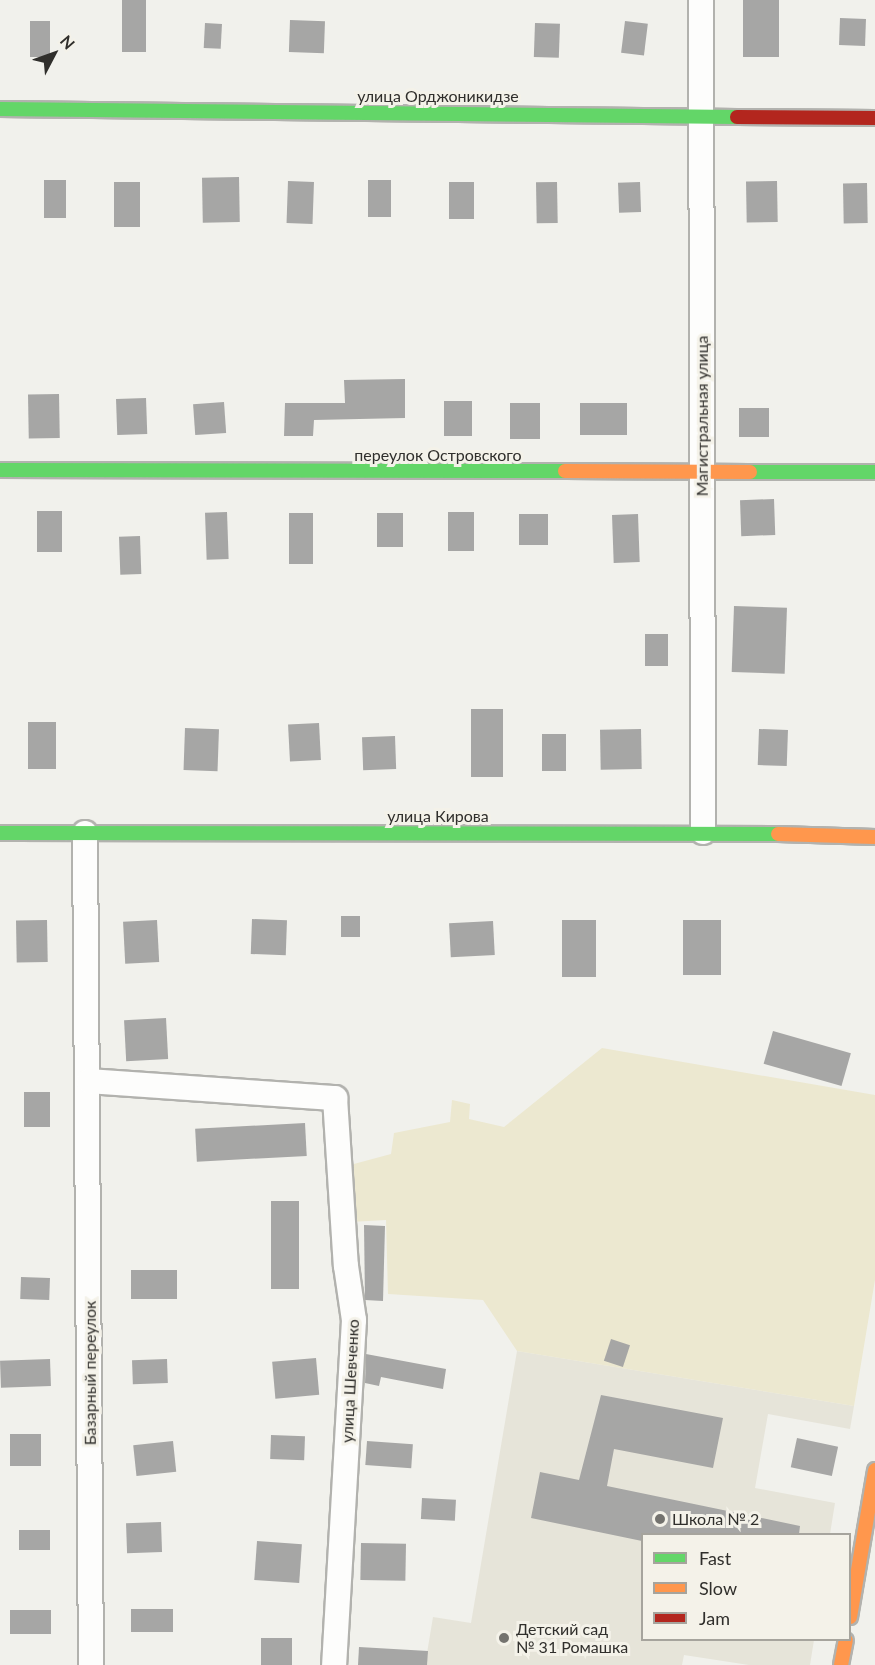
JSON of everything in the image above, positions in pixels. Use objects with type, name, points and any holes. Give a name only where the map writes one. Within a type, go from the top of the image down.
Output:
[{"type":"street","name":"Магистральная улица","points":[[701,0],[703,832]]},
{"type":"street","name":"улица Орджоникидзе","points":[[0,109],[702,114],[875,118]]},
{"type":"street","name":"переулок Островского","points":[[0,470],[875,472]]},
{"type":"street","name":"улица Кирова","points":[[0,833],[703,832],[875,837]]},
{"type":"street","name":"Базарный переулок","points":[[86,833],[91,1665]]},
{"type":"street","name":"улица Шевченко","points":[[88,1081],[335,1098],[346,1266],[354,1320],[334,1665]]},
{"type":"street","points":[[851,1606],[875,1470]]},
{"type":"street","points":[[841,1665],[846,1641]]},
{"type":"shaded area","points":[[602,1048],[875,1095],[875,1280],[854,1406],[517,1351],[483,1300],[388,1294],[386,1220],[350,1222],[350,1165],[391,1154],[394,1133],[450,1122],[452,1100],[470,1104],[469,1119],[504,1127]]},
{"type":"shaded area","name":"Школа № 2","points":[[517,1351],[854,1406],[850,1429],[768,1414],[755,1488],[835,1503],[830,1533],[641,1533],[641,1641],[814,1641],[810,1665],[749,1665],[684,1655],[682,1665],[425,1665],[433,1617],[471,1623]]},
{"type":"building","points":[[122,0],[146,0],[146,52],[122,52]]},
{"type":"building","points":[[743,0],[779,0],[779,57],[743,57]]},
{"type":"building","points":[[840,18],[866,19],[865,46],[839,45]]},
{"type":"building","points":[[290,20],[325,21],[324,53],[289,52]]},
{"type":"building","points":[[30,21],[50,21],[50,57],[30,57]]},
{"type":"building","points":[[625,21],[648,24],[644,56],[621,53]]},
{"type":"building","points":[[205,23],[222,24],[221,49],[204,48]]},
{"type":"building","points":[[535,23],[560,24],[559,58],[534,57]]},
{"type":"building","points":[[239,177],[240,222],[203,223],[202,178]]},
{"type":"building","points":[[44,180],[66,180],[66,218],[44,218]]},
{"type":"building","points":[[368,180],[391,180],[391,217],[368,217]]},
{"type":"building","points":[[288,181],[314,182],[313,224],[287,223]]},
{"type":"building","points":[[777,181],[778,222],[747,223],[746,182]]},
{"type":"building","points":[[114,182],[140,182],[140,227],[114,227]]},
{"type":"building","points":[[449,182],[474,182],[474,219],[449,219]]},
{"type":"building","points":[[536,182],[557,182],[558,223],[537,223]]},
{"type":"building","points":[[640,182],[641,212],[619,213],[618,183]]},
{"type":"building","points":[[843,183],[867,183],[868,223],[844,223]]},
{"type":"building","points":[[405,379],[405,418],[314,420],[313,436],[284,436],[285,403],[345,403],[344,380]]},
{"type":"building","points":[[59,394],[60,438],[29,439],[28,395]]},
{"type":"building","points":[[146,398],[147,434],[117,435],[116,399]]},
{"type":"building","points":[[444,401],[472,401],[472,436],[444,436]]},
{"type":"building","points":[[224,402],[226,433],[195,435],[193,404]]},
{"type":"building","points":[[510,403],[540,403],[540,439],[510,439]]},
{"type":"building","points":[[580,403],[627,403],[627,435],[580,435]]},
{"type":"building","points":[[739,408],[769,408],[769,437],[739,437]]},
{"type":"building","points":[[774,499],[775,535],[741,536],[740,500]]},
{"type":"building","points":[[37,511],[62,511],[62,552],[37,552]]},
{"type":"building","points":[[227,512],[229,559],[207,560],[205,513]]},
{"type":"building","points":[[448,512],[474,512],[474,551],[448,551]]},
{"type":"building","points":[[289,513],[313,513],[313,564],[289,564]]},
{"type":"building","points":[[377,513],[403,513],[403,547],[377,547]]},
{"type":"building","points":[[519,514],[548,514],[548,545],[519,545]]},
{"type":"building","points":[[638,514],[640,562],[614,563],[612,515]]},
{"type":"building","points":[[140,536],[141,574],[120,575],[119,537]]},
{"type":"building","points":[[734,606],[787,608],[785,674],[732,672]]},
{"type":"building","points":[[645,634],[668,634],[668,666],[645,666]]},
{"type":"building","points":[[471,709],[503,709],[503,777],[471,777]]},
{"type":"building","points":[[28,722],[56,722],[56,769],[28,769]]},
{"type":"building","points":[[319,723],[321,760],[290,762],[288,725]]},
{"type":"building","points":[[185,728],[219,729],[218,771],[184,770]]},
{"type":"building","points":[[641,729],[642,769],[601,770],[600,730]]},
{"type":"building","points":[[759,729],[788,730],[787,766],[758,765]]},
{"type":"building","points":[[542,734],[566,734],[566,771],[542,771]]},
{"type":"building","points":[[395,736],[396,769],[363,770],[362,737]]},
{"type":"building","points":[[341,916],[360,916],[360,937],[341,937]]},
{"type":"building","points":[[252,919],[287,920],[286,955],[251,954]]},
{"type":"building","points":[[47,920],[48,962],[17,963],[16,921]]},
{"type":"building","points":[[157,920],[159,962],[125,964],[123,922]]},
{"type":"building","points":[[562,920],[596,920],[596,977],[562,977]]},
{"type":"building","points":[[683,920],[721,920],[721,975],[683,975]]},
{"type":"building","points":[[493,921],[495,955],[451,957],[449,923]]},
{"type":"building","points":[[166,1018],[168,1059],[126,1061],[124,1020]]},
{"type":"building","points":[[773,1031],[851,1053],[841,1086],[764,1064]]},
{"type":"building","points":[[24,1092],[50,1092],[50,1127],[24,1127]]},
{"type":"building","points":[[305,1123],[307,1156],[197,1162],[195,1129]]},
{"type":"building","points":[[271,1201],[299,1201],[299,1289],[271,1289]]},
{"type":"building","points":[[364,1225],[385,1226],[383,1301],[365,1300]]},
{"type":"building","points":[[131,1270],[177,1270],[177,1299],[131,1299]]},
{"type":"building","points":[[21,1277],[50,1278],[49,1300],[20,1299]]},
{"type":"building","points":[[611,1339],[630,1345],[623,1367],[604,1361]]},
{"type":"building","points":[[366,1354],[446,1369],[443,1389],[381,1377],[379,1386],[365,1383]]},
{"type":"building","points":[[316,1358],[319,1395],[275,1399],[272,1362]]},
{"type":"building","points":[[50,1359],[51,1386],[1,1388],[0,1361]]},
{"type":"building","points":[[167,1359],[168,1383],[133,1384],[132,1360]]},
{"type":"building","points":[[601,1395],[723,1418],[713,1468],[614,1449],[607,1486],[800,1526],[799,1533],[641,1533],[641,1541],[531,1518],[540,1472],[579,1480]]},
{"type":"building","points":[[10,1434],[41,1434],[41,1466],[10,1466]]},
{"type":"building","points":[[271,1435],[305,1436],[304,1460],[270,1459]]},
{"type":"building","points":[[797,1438],[838,1447],[832,1476],[791,1467]]},
{"type":"building","points":[[173,1441],[176,1472],[136,1476],[133,1445]]},
{"type":"building","points":[[367,1441],[413,1444],[411,1468],[365,1465]]},
{"type":"building","points":[[422,1498],[456,1500],[455,1521],[421,1519]]},
{"type":"building","points":[[161,1522],[162,1552],[127,1553],[126,1523]]},
{"type":"building","points":[[19,1530],[50,1530],[50,1550],[19,1550]]},
{"type":"building","points":[[257,1541],[302,1544],[299,1583],[254,1580]]},
{"type":"building","points":[[361,1543],[406,1544],[405,1581],[360,1580]]},
{"type":"building","points":[[131,1609],[173,1609],[173,1632],[131,1632]]},
{"type":"building","points":[[10,1610],[51,1610],[51,1634],[10,1634]]},
{"type":"building","points":[[261,1638],[292,1638],[292,1665],[261,1665]]},
{"type":"building","points":[[359,1647],[428,1651],[427,1665],[358,1665]]},
{"type":"traffic: fast","points":[[0,109],[737,117]]},
{"type":"traffic: fast","points":[[0,470],[565,471]]},
{"type":"traffic: fast","points":[[750,472],[875,472]]},
{"type":"traffic: fast","points":[[0,833],[778,834]]},
{"type":"traffic: slow","points":[[565,471],[750,472]]},
{"type":"traffic: slow","points":[[778,834],[875,837]]},
{"type":"traffic: slow","points":[[851,1611],[875,1470]]},
{"type":"traffic: slow","points":[[841,1665],[846,1641]]},
{"type":"traffic: jam","points":[[737,117],[875,118]]},
{"type":"place","name":"Школа № 2","points":[[660,1519]]},
{"type":"place","name":"Детский сад № 31 Ромашка","points":[[504,1638]]}]
